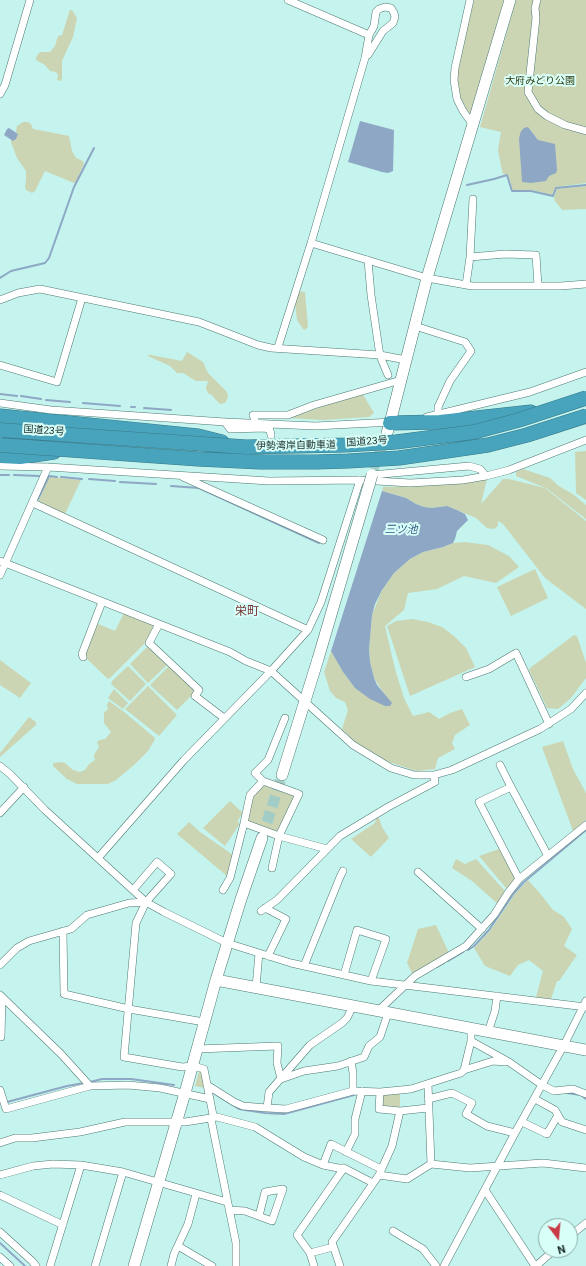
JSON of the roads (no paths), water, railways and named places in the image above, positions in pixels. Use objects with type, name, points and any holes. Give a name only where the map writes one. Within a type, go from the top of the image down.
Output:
[{"type":"highway","name":"国道23号","points":[[2,429],[228,444],[328,444],[374,442],[412,438],[483,427],[541,412],[586,397]]},
{"type":"highway","name":"伊勢湾岸自動車道","points":[[2,429],[73,436],[246,447],[345,445],[396,442],[474,432],[519,420],[586,397]]},
{"type":"highway","points":[[389,428],[541,412]]},
{"type":"highway","points":[[0,416],[198,436],[228,444]]},
{"type":"highway","name":"国道23号","points":[[0,446],[54,452],[195,462],[329,464],[390,462],[484,447],[533,436],[572,424],[586,417]]},
{"type":"highway","name":"伊勢湾岸自動車道","points":[[0,446],[198,459],[281,462],[348,461],[399,458],[488,445],[586,417]]},
{"type":"highway","points":[[0,456],[20,457],[54,452]]},
{"type":"street","points":[[0,94],[5,85],[30,0]]},
{"type":"street","points":[[288,0],[369,35]]},
{"type":"street","points":[[470,0],[455,68],[454,80],[462,111],[473,125]]},
{"type":"street","points":[[389,428],[427,278],[510,0]]},
{"type":"street","points":[[537,0],[535,8],[536,18],[528,92],[538,109],[547,116],[565,125],[586,131]]},
{"type":"street","points":[[278,348],[311,243],[365,58],[369,35],[374,26],[376,12],[385,7],[391,8],[395,17],[393,23],[383,31],[365,58]]},
{"type":"street","points":[[466,285],[470,257],[473,199]]},
{"type":"street","points":[[311,243],[427,278],[466,285],[538,286],[586,284]]},
{"type":"street","points":[[470,257],[505,254],[536,256],[538,286]]},
{"type":"street","points":[[368,260],[371,295],[380,355],[388,374]]},
{"type":"street","points":[[0,300],[18,293],[40,289],[199,322],[258,345],[271,348],[380,355],[406,360]]},
{"type":"street","points":[[0,365],[57,382],[82,298]]},
{"type":"street","points":[[415,326],[465,342],[471,351],[450,381],[438,407],[438,414]]},
{"type":"street","points":[[0,403],[51,410],[224,422],[389,428],[438,414],[530,392],[586,372]]},
{"type":"street","points":[[256,423],[253,415],[288,416],[314,406],[401,380]]},
{"type":"street","points":[[224,422],[230,429],[265,428],[270,430],[271,435]]},
{"type":"street","points":[[0,466],[48,467],[179,475],[360,480],[410,483],[463,480],[486,476],[509,470],[586,440]]},
{"type":"street","points":[[282,775],[305,703],[372,472],[469,466],[480,469],[486,476]]},
{"type":"street","points":[[0,575],[3,562],[33,503],[48,467]]},
{"type":"street","points":[[179,475],[323,540]]},
{"type":"street","points":[[98,858],[184,760],[308,630],[321,602],[360,480]]},
{"type":"street","points":[[33,503],[308,630]]},
{"type":"street","points":[[3,562],[230,652],[246,661],[270,671],[353,745],[391,768],[414,774],[434,775],[452,770],[549,724],[571,709],[586,693]]},
{"type":"street","points":[[83,657],[82,654],[102,602]]},
{"type":"street","points":[[159,624],[149,643],[199,690],[195,696],[224,718]]},
{"type":"street","points":[[466,677],[489,668],[516,653],[549,724]]},
{"type":"street","points":[[272,868],[279,836],[299,794],[264,781],[255,773],[268,760],[285,718]]},
{"type":"street","points":[[500,765],[548,856]]},
{"type":"street","points":[[0,766],[24,787],[45,810],[146,902],[227,943],[259,954],[304,966],[371,981],[585,1005],[444,1266]]},
{"type":"street","points":[[268,956],[286,919],[263,910],[277,900],[340,836],[357,825],[436,782],[434,775]]},
{"type":"street","points":[[223,890],[230,878],[250,795],[264,781]]},
{"type":"street","points":[[0,813],[24,787]]},
{"type":"street","points":[[512,787],[479,802],[519,879]]},
{"type":"street","points":[[244,823],[279,836],[327,849]]},
{"type":"street","points":[[281,1079],[304,1071],[325,1069],[364,1057],[369,1046],[380,1037],[383,1011],[406,985],[415,976],[466,946],[494,915],[519,879],[586,825]]},
{"type":"street","points":[[134,1264],[185,1093],[227,943],[262,838]]},
{"type":"street","points":[[133,890],[157,862],[171,874],[146,902],[136,923],[124,1057],[182,1067],[192,1066],[204,1070],[213,1115],[211,1119],[236,1243],[236,1266]]},
{"type":"street","points":[[304,966],[343,871]]},
{"type":"street","points":[[418,872],[482,929]]},
{"type":"street","points":[[0,965],[17,948],[29,941],[71,929],[87,915],[129,903],[146,902]]},
{"type":"street","points":[[344,975],[357,930],[386,939],[371,981]]},
{"type":"street","points":[[64,931],[64,994],[129,1009],[204,1022]]},
{"type":"street","points":[[256,987],[259,954]]},
{"type":"street","points":[[216,980],[586,1050]]},
{"type":"street","points":[[0,1036],[1,1037],[1,996]]},
{"type":"street","points":[[1,996],[88,1083]]},
{"type":"street","points":[[488,1032],[495,1011],[497,996]]},
{"type":"street","points":[[267,1108],[269,1092],[310,1045],[347,1018],[353,1006]]},
{"type":"street","points":[[464,1070],[471,1041],[471,1028]]},
{"type":"street","points":[[471,1041],[509,1062],[542,1085],[554,1091],[573,1089],[586,1094]]},
{"type":"street","points":[[197,1049],[278,1046],[277,1063],[281,1079]]},
{"type":"street","points":[[351,1061],[353,1091]]},
{"type":"street","points":[[207,1085],[239,1104],[267,1108],[286,1108],[353,1091],[380,1092],[411,1089],[493,1061],[509,1062]]},
{"type":"street","points":[[0,1090],[6,1109],[88,1083],[160,1088],[210,1099]]},
{"type":"street","points":[[428,1084],[431,1164]]},
{"type":"street","points":[[346,1152],[355,1134],[355,1119],[362,1091]]},
{"type":"street","points":[[380,1092],[379,1109],[400,1111],[428,1108]]},
{"type":"street","points":[[428,1099],[452,1093],[472,1103],[466,1114],[487,1126],[515,1133]]},
{"type":"street","points":[[535,1099],[555,1110],[562,1122],[586,1130]]},
{"type":"street","points":[[340,1266],[332,1242],[380,1172],[392,1146],[400,1111]]},
{"type":"street","points":[[522,1122],[547,1134],[558,1115]]},
{"type":"street","points":[[0,1143],[15,1138],[32,1138],[80,1132],[125,1122],[185,1122],[217,1117],[255,1127],[304,1157],[323,1165],[344,1168],[373,1184]]},
{"type":"street","points":[[323,1165],[331,1144],[380,1172],[407,1179],[431,1164],[470,1168],[543,1163],[586,1168]]},
{"type":"street","points":[[0,1174],[33,1166],[54,1164],[81,1165],[124,1172],[196,1194],[272,1221],[283,1189],[265,1192],[259,1216]]},
{"type":"street","points":[[50,1266],[81,1165]]},
{"type":"street","points":[[314,1266],[310,1253],[297,1235],[344,1168]]},
{"type":"street","points":[[95,1266],[124,1172]]},
{"type":"street","points":[[485,1190],[536,1266],[545,1258]]},
{"type":"street","points":[[171,1266],[174,1254],[188,1224],[196,1194]]},
{"type":"street","points":[[0,1195],[63,1225]]},
{"type":"street","points":[[578,1230],[586,1223]]},
{"type":"street","points":[[0,1232],[36,1266]]},
{"type":"street","points":[[393,1232],[423,1249],[436,1266]]},
{"type":"street","points":[[178,1246],[212,1266]]},
{"type":"street","points":[[310,1253],[333,1247]]},
{"type":"street","points":[[0,1257],[10,1266]]},
{"type":"water","points":[[360,121],[394,130],[393,171],[388,173],[382,172],[348,162]]},
{"type":"water","points":[[528,127],[538,140],[555,144],[557,170],[556,173],[549,176],[546,181],[531,183],[522,182],[519,138],[521,131]]},
{"type":"water","points":[[9,128],[18,134],[16,139],[13,141],[4,135]]},
{"type":"water","name":"三ツ池","points":[[382,491],[406,498],[424,507],[431,508],[447,506],[465,514],[468,520],[457,531],[453,543],[423,552],[410,559],[394,573],[382,590],[375,604],[372,615],[369,650],[370,662],[377,685],[392,703],[390,706],[385,706],[370,699],[355,688],[343,672],[331,651]]},
{"type":"waterway","points":[[0,278],[11,271],[45,263],[49,258],[74,187],[94,148]]},
{"type":"waterway","points":[[467,185],[507,175],[512,191],[531,191],[553,196],[556,188],[586,185]]},
{"type":"waterway","points":[[0,394],[17,396]]},
{"type":"waterway","points":[[21,396],[41,399]]},
{"type":"waterway","points":[[46,400],[70,402]]},
{"type":"waterway","points":[[83,403],[120,406]]},
{"type":"waterway","points":[[144,408],[171,410]]},
{"type":"waterway","points":[[0,475],[9,475]]},
{"type":"waterway","points":[[14,475],[39,476]]},
{"type":"waterway","points":[[38,499],[49,476],[57,477]]},
{"type":"waterway","points":[[61,477],[82,479]]},
{"type":"waterway","points":[[89,479],[115,481]]},
{"type":"waterway","points":[[120,482],[156,484]]},
{"type":"waterway","points":[[171,486],[199,488],[319,543]]},
{"type":"waterway","points":[[468,950],[474,946],[489,930],[514,893],[524,882],[586,830]]},
{"type":"waterway","points":[[448,961],[463,952]]},
{"type":"waterway","points":[[437,967],[444,963]]},
{"type":"waterway","points":[[90,1082],[102,1079],[131,1079],[174,1085]]},
{"type":"waterway","points":[[7,1102],[84,1083]]},
{"type":"waterway","points":[[567,1093],[581,1095],[586,1099]]},
{"type":"waterway","points":[[215,1094],[239,1109],[284,1114],[354,1095]]},
{"type":"waterway","points":[[0,1243],[25,1266]]},
{"type":"tunnel","points":[[373,469],[386,436]]},
{"type":"tunnel","points":[[262,838],[282,775]]},
{"type":"district","name":"栄町","points":[[247,612]]},
{"type":"park label","name":"大府みどり公園","points":[[540,81]]}]
